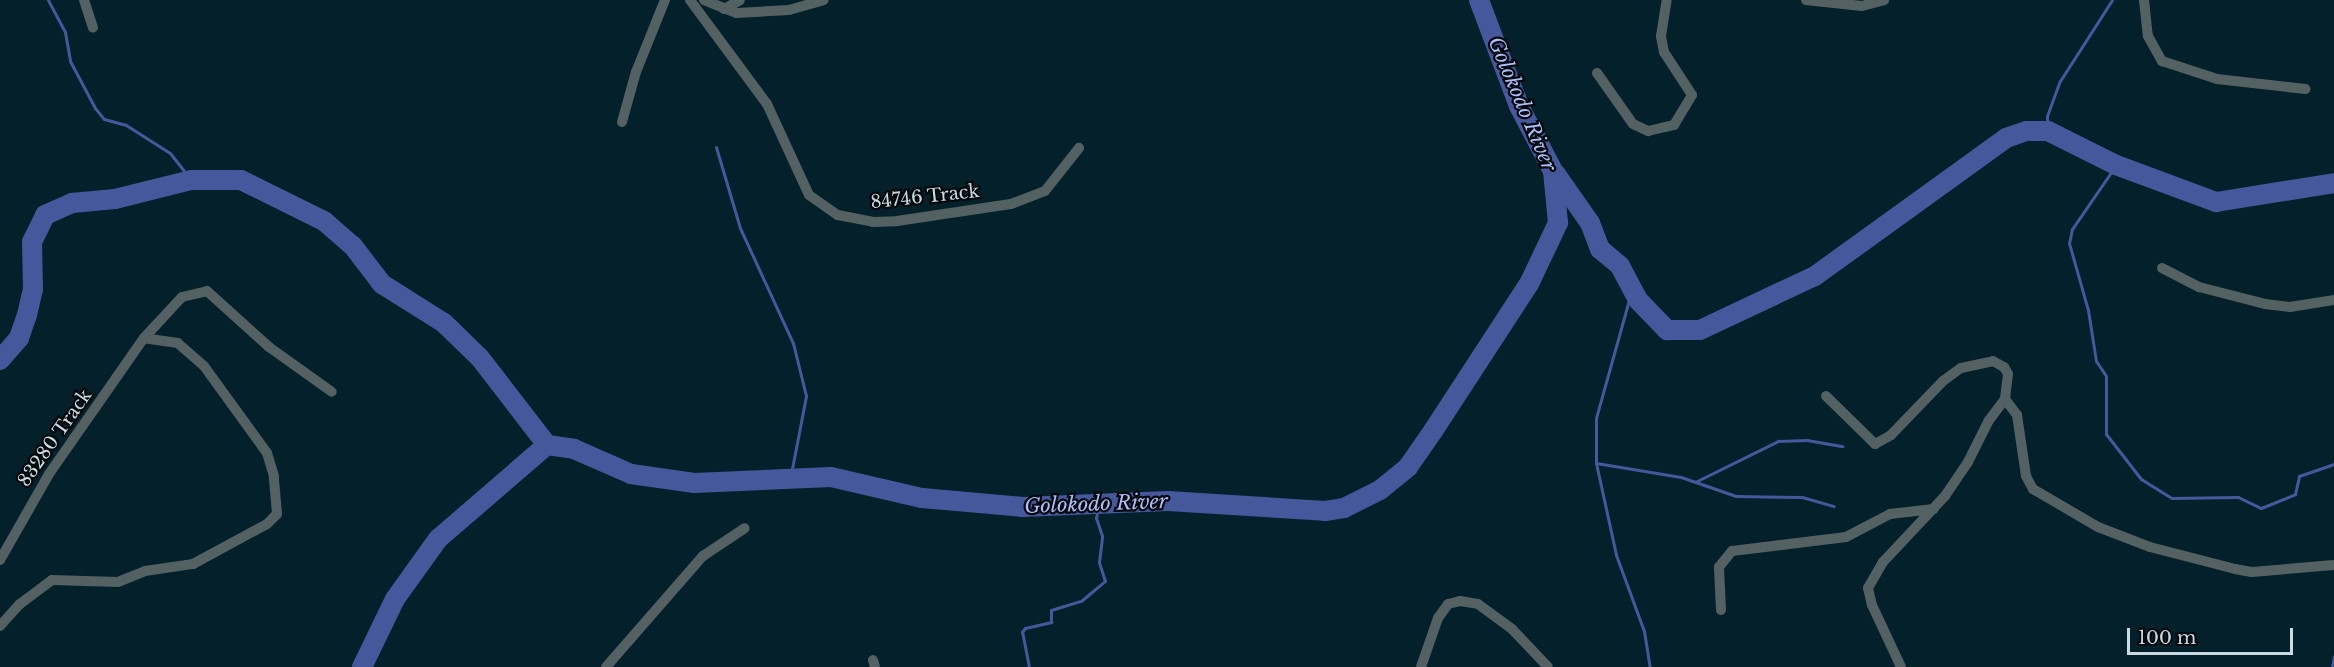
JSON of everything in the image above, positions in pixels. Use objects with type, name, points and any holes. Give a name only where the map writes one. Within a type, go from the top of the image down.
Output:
[{"type":"street","points":[[84,0],[93,28]]},
{"type":"street","points":[[622,122],[636,72],[665,0]]},
{"type":"street","name":"84746 Track","points":[[690,0],[767,104],[809,195],[838,215],[873,222],[1011,204],[1045,191],[1079,148]]},
{"type":"street","points":[[704,0],[737,13],[770,12],[824,0]]},
{"type":"street","points":[[724,9],[740,0]]},
{"type":"street","points":[[1597,73],[1633,124],[1648,131],[1674,125],[1692,95],[1664,52],[1661,36],[1667,0]]},
{"type":"street","points":[[1806,0],[1862,6],[1884,0]]},
{"type":"street","points":[[2144,0],[2148,36],[2162,61],[2217,79],[2305,89]]},
{"type":"street","points":[[2162,268],[2199,287],[2265,304],[2290,307],[2334,300]]},
{"type":"street","name":"83280 Track","points":[[0,560],[49,474],[144,338],[182,297],[207,291],[269,347],[332,392]]},
{"type":"street","points":[[0,626],[20,604],[52,580],[118,582],[145,570],[193,564],[267,524],[277,514],[274,476],[267,453],[204,366],[178,343],[144,338]]},
{"type":"street","points":[[1826,396],[1875,444],[1892,435],[1952,373],[1971,364],[1993,361],[2004,367],[2008,379],[2005,399],[1989,420],[1968,462],[1934,508],[1883,562],[1868,588],[1872,605],[1901,667]]},
{"type":"street","points":[[2005,399],[2017,415],[2026,476],[2033,489],[2098,527],[2150,547],[2252,572],[2334,565]]},
{"type":"street","points":[[1721,610],[1719,567],[1731,551],[1846,537],[1890,514],[1934,508]]},
{"type":"street","points":[[606,667],[703,556],[745,528]]},
{"type":"street","points":[[1421,667],[1438,618],[1452,602],[1478,604],[1531,645],[1548,667]]},
{"type":"waterway","points":[[48,0],[65,32],[70,61],[95,108],[104,119],[126,125],[170,153],[191,180]]},
{"type":"waterway","name":"Golokodo River","points":[[362,667],[395,599],[438,539],[547,445],[574,449],[631,474],[694,483],[831,477],[922,498],[1023,507],[1168,501],[1325,511],[1344,508],[1380,490],[1408,467],[1433,431],[1529,284],[1558,223],[1553,171],[1519,106],[1479,0]]},
{"type":"waterway","points":[[2048,131],[2047,116],[2060,81],[2112,0]]},
{"type":"waterway","points":[[1555,173],[1590,223],[1600,249],[1620,266],[1638,300],[1667,330],[1700,330],[1815,276],[2006,138],[2026,131],[2048,131],[2116,165],[2216,202],[2334,183]]},
{"type":"waterway","points":[[716,147],[740,228],[793,343],[806,396],[790,479]]},
{"type":"waterway","points":[[2116,165],[2072,229],[2069,243],[2088,310],[2096,361],[2106,376],[2106,434],[2141,479],[2172,498],[2238,497],[2261,508],[2295,494],[2299,476],[2334,464]]},
{"type":"waterway","points":[[0,360],[19,338],[27,315],[33,289],[32,242],[45,215],[72,203],[115,199],[191,180],[241,180],[324,221],[353,246],[382,284],[444,323],[480,358],[547,445]]},
{"type":"waterway","points":[[1632,289],[1596,418],[1596,463],[1616,555],[1644,631],[1650,667]]},
{"type":"waterway","points":[[1695,482],[1778,441],[1807,440],[1842,446]]},
{"type":"waterway","points":[[1596,463],[1681,477],[1736,496],[1802,497],[1834,506]]},
{"type":"waterway","points":[[1029,667],[1022,632],[1025,628],[1051,622],[1051,610],[1081,601],[1105,581],[1099,562],[1102,536],[1096,518],[1099,503]]},
{"type":"waterway","points":[[2332,667],[2334,656]]}]
